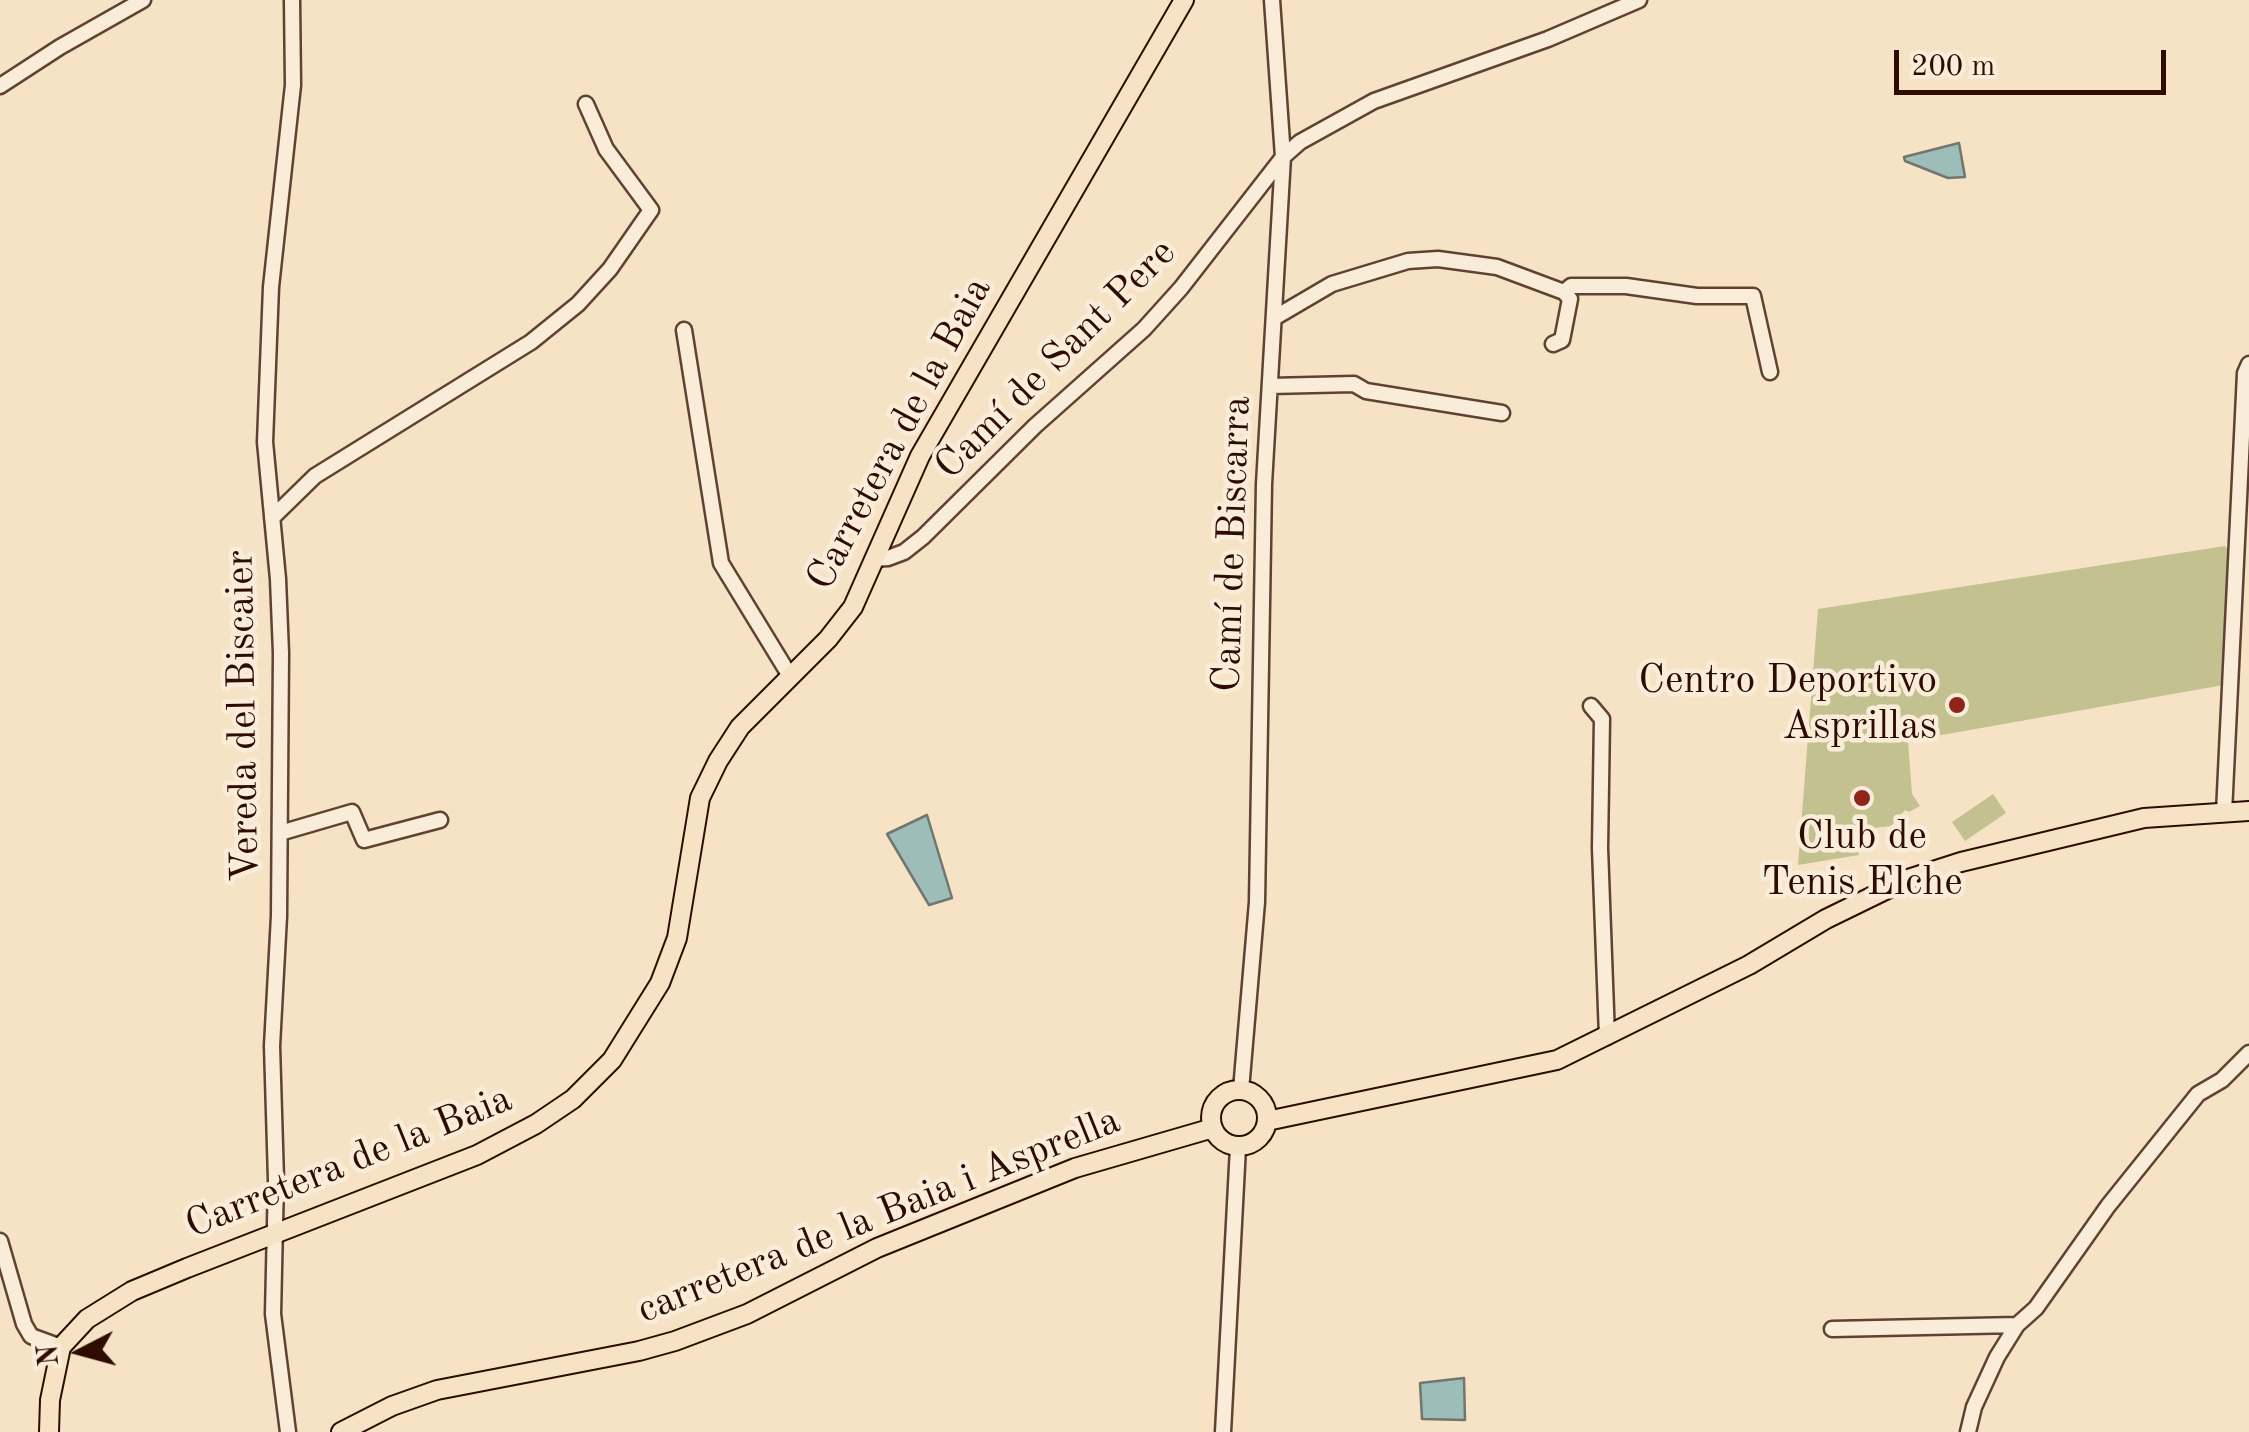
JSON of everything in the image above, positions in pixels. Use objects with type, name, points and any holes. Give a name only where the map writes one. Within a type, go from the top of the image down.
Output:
[{"type":"main road","name":"Carretera de la Baia","points":[[61,1347],[87,1319],[132,1291],[492,1148],[573,1098],[612,1060],[660,983],[677,938],[700,798],[718,760],[740,727],[828,640],[853,607],[920,456],[1182,1]]},
{"type":"main road","points":[[1268,1120],[1557,1060],[1749,965],[1826,919],[1908,879],[1999,852],[2144,818],[2249,811]]},
{"type":"main road","points":[[1241,1090],[1259,1098],[1268,1120],[1260,1138],[1238,1147],[1224,1142],[1213,1128],[1212,1112],[1228,1093],[1241,1090]]},
{"type":"main road","name":"carretera de la Baia i Asprella","points":[[341,1432],[392,1406],[436,1390],[638,1351],[675,1340],[746,1314],[878,1248],[1075,1168],[1213,1128]]},
{"type":"main road","points":[[49,1432],[50,1400],[61,1347]]},
{"type":"street","points":[[0,86],[60,46],[143,0]]},
{"type":"street","name":"Vereda del Biscaier","points":[[288,1432],[273,1314],[272,1046],[280,916],[281,653],[265,442],[267,337],[294,85],[292,0]]},
{"type":"street","name":"Camí de Biscarra","points":[[1241,1090],[1257,902],[1264,504],[1283,157],[1272,0]]},
{"type":"street","name":"Camí de Sant Pere","points":[[873,558],[904,552],[923,537],[1035,426],[1144,328],[1181,288],[1283,157],[1300,142],[1374,101],[1548,40],[1638,0]]},
{"type":"street","points":[[272,518],[316,476],[531,342],[578,304],[610,270],[651,210],[606,149],[586,104]]},
{"type":"street","points":[[1274,318],[1332,284],[1408,261],[1438,259],[1498,268],[1564,292],[1570,299],[1562,340],[1553,344]]},
{"type":"street","points":[[1564,292],[1571,286],[1626,286],[1697,296],[1753,296],[1770,372]]},
{"type":"street","points":[[684,330],[721,562],[790,676]]},
{"type":"street","points":[[2224,813],[2249,364]]},
{"type":"street","points":[[1270,386],[1354,384],[1366,391],[1502,413]]},
{"type":"street","points":[[1591,706],[1602,719],[1600,848],[1607,1037]]},
{"type":"street","points":[[280,833],[352,812],[364,840],[440,820]]},
{"type":"street","points":[[1968,1432],[1974,1407],[2017,1325],[2036,1308],[2108,1206],[2198,1094],[2222,1080],[2249,1053]]},
{"type":"street","points":[[1223,1432],[1238,1147]]},
{"type":"street","points":[[0,1241],[24,1324],[31,1336],[61,1347]]},
{"type":"street","points":[[1832,1329],[2017,1325]]},
{"type":"shaded area","name":"Centro Deportivo Asprillas","points":[[2225,546],[2233,554],[2229,684],[1908,741],[1912,794],[1920,806],[1905,810],[1891,826],[1856,830],[1859,855],[1798,865],[1818,609]]},
{"type":"shaded area","points":[[1993,794],[2006,813],[1965,841],[1952,822]]},
{"type":"water","points":[[1959,143],[1965,177],[1948,178],[1905,161],[1904,157]]},
{"type":"water","points":[[927,815],[952,898],[929,905],[887,834]]},
{"type":"water","points":[[1464,1378],[1465,1420],[1422,1419],[1420,1383]]},
{"type":"place","name":"Centro Deportivo Asprillas","points":[[1957,705]]},
{"type":"place","name":"Club de Tenis Elche","points":[[1862,798]]}]
